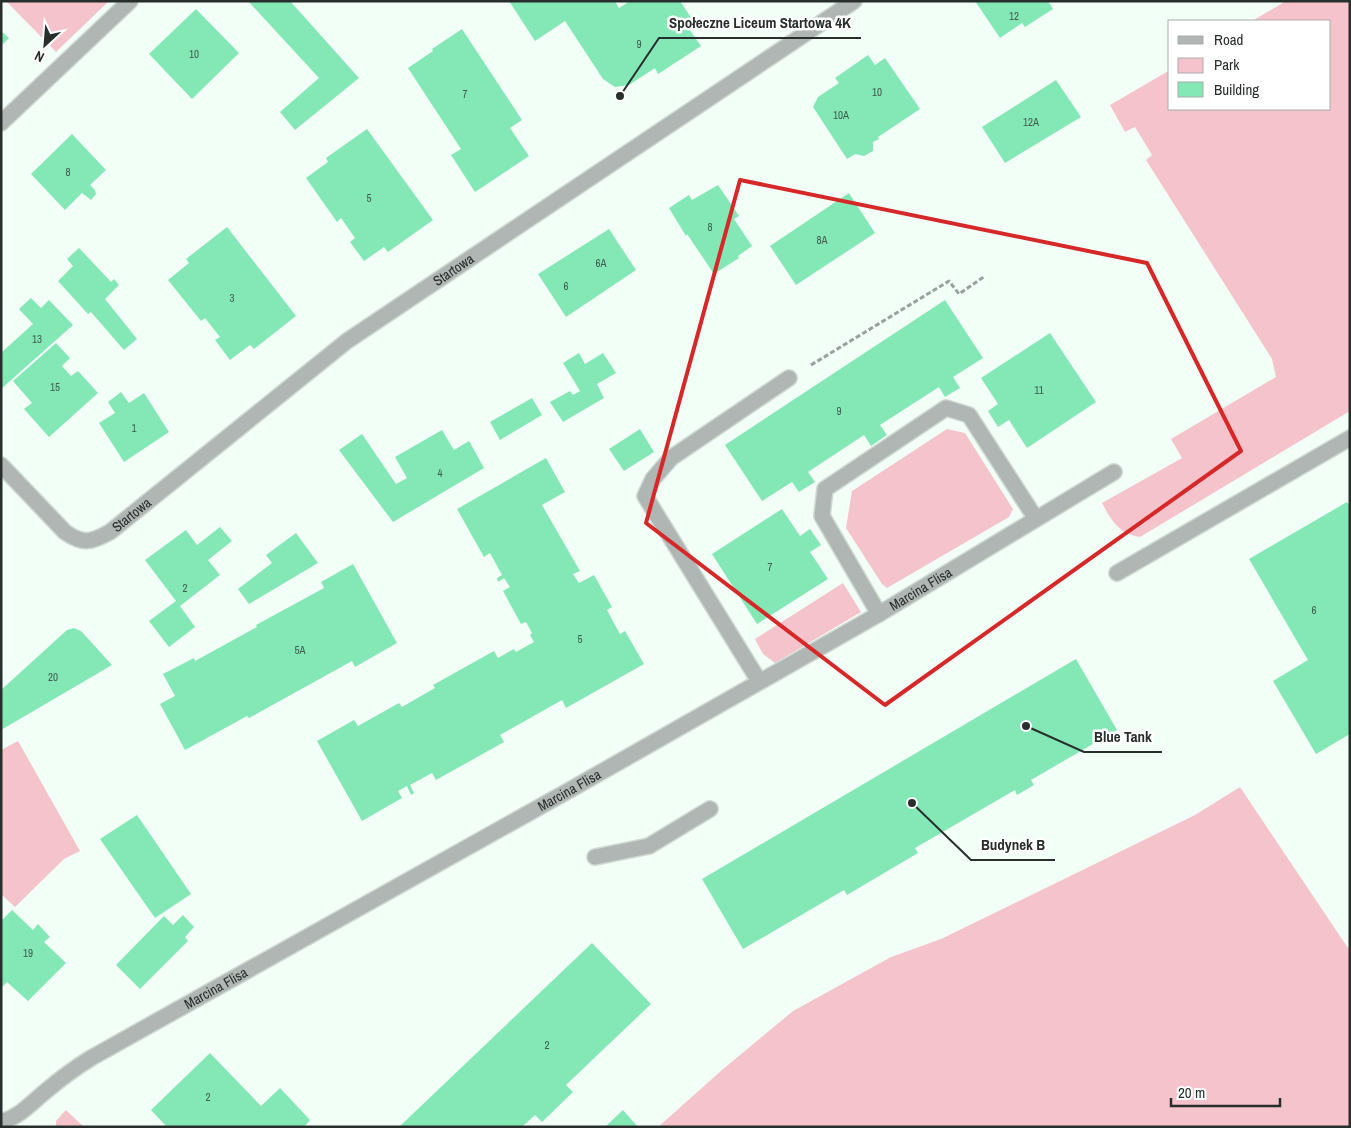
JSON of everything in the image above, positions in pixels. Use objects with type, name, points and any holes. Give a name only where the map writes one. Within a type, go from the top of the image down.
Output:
[{"type":"street","points":[[1,123],[130,1]]},
{"type":"street","name":"Startowa","points":[[1,465],[64,532],[74,539],[95,540],[110,532],[347,341],[854,1]]},
{"type":"street","points":[[759,681],[646,496],[653,479],[671,458],[789,378]]},
{"type":"street","points":[[879,614],[822,516],[825,489],[946,408],[969,415],[1036,520]]},
{"type":"street","points":[[1117,572],[1350,438]]},
{"type":"street","name":"Marcina Flisa","points":[[1,1122],[12,1119],[26,1111],[58,1081],[91,1058],[568,791],[879,614],[1114,472]]},
{"type":"street","points":[[595,857],[649,846],[710,810]]},
{"type":"street","points":[[22,1127],[26,1111]]},
{"type":"path","points":[[789,378],[949,281],[959,294],[985,276]]},
{"type":"highlighted area","points":[[740,180],[1147,263],[1241,451],[885,705],[646,523]]},
{"type":"green space","points":[[6,1],[109,1],[56,52]]},
{"type":"green space","points":[[1286,1],[1350,1],[1350,411],[1140,537],[1126,533],[1116,525],[1102,503],[1182,458],[1171,439],[1276,377],[1272,359],[1146,160],[1152,155],[1135,127],[1125,132],[1110,105],[1168,71],[1168,110],[1331,110],[1331,20],[1254,20]]},
{"type":"green space","points":[[947,429],[965,433],[1013,509],[1009,517],[887,588],[882,584],[846,528],[852,491]]},
{"type":"green space","points":[[843,583],[861,612],[775,663],[763,654],[755,639]]},
{"type":"green space","points":[[18,741],[80,851],[64,859],[15,907],[1,894],[1,750]]},
{"type":"green space","points":[[1240,787],[1350,951],[1350,1127],[658,1127],[722,1070],[793,1011],[891,957],[941,939],[1195,815]]},
{"type":"green space","points":[[66,1110],[84,1127],[56,1127],[56,1121]]},
{"type":"building","points":[[248,1],[290,1],[359,78],[295,130],[280,112],[319,78]]},
{"type":"building","points":[[509,1],[615,1],[619,8],[630,1],[680,1],[694,22],[687,26],[701,46],[658,74],[655,68],[629,85],[615,87],[603,79],[565,21],[535,41]]},
{"type":"building","points":[[975,1],[1048,1],[1053,9],[1025,27],[1022,23],[1000,38]]},
{"type":"building","points":[[196,9],[239,53],[192,99],[149,54]]},
{"type":"building","points":[[462,29],[522,120],[510,128],[529,156],[475,192],[451,155],[461,149],[408,68]]},
{"type":"building","points":[[1,31],[9,38],[1,46]]},
{"type":"building","points":[[868,55],[875,65],[885,58],[920,109],[878,137],[879,139],[873,142],[873,151],[864,156],[855,154],[847,159],[813,107],[818,97],[839,83],[835,78]]},
{"type":"building","points":[[1056,80],[1081,117],[1005,163],[982,127]]},
{"type":"building","points":[[367,129],[433,220],[388,252],[384,247],[364,261],[350,242],[355,238],[341,218],[337,222],[306,178],[328,162],[326,158]]},
{"type":"building","points":[[72,134],[106,170],[90,185],[96,194],[91,200],[82,193],[65,210],[31,174]]},
{"type":"building","points":[[718,185],[739,216],[734,219],[752,246],[738,256],[739,258],[714,274],[687,234],[686,236],[669,208],[689,195],[692,200]]},
{"type":"building","points":[[849,193],[875,233],[796,285],[770,246]]},
{"type":"building","points":[[227,227],[296,316],[254,349],[250,345],[230,360],[215,340],[220,337],[205,318],[201,321],[168,280],[189,263],[186,259]]},
{"type":"building","points":[[609,229],[636,270],[566,317],[538,274]]},
{"type":"building","points":[[79,248],[111,282],[114,279],[119,285],[105,299],[137,339],[124,350],[91,312],[88,314],[58,281],[73,266],[67,259]]},
{"type":"building","points":[[31,298],[41,308],[49,300],[73,325],[1,389],[1,353],[33,324],[19,309]]},
{"type":"building","points":[[945,300],[983,358],[953,377],[960,388],[945,397],[939,387],[880,425],[887,435],[871,446],[864,435],[808,472],[815,482],[799,492],[792,482],[762,501],[725,445]]},
{"type":"building","points":[[1050,333],[1096,402],[1027,448],[1009,420],[998,427],[988,411],[998,404],[981,378]]},
{"type":"building","points":[[56,343],[70,358],[62,366],[71,376],[78,371],[98,393],[49,437],[24,409],[32,403],[13,381]]},
{"type":"building","points":[[579,353],[585,364],[603,353],[616,373],[597,384],[604,398],[563,422],[550,402],[570,391],[573,395],[580,391],[563,363]]},
{"type":"building","points":[[121,392],[129,403],[144,393],[169,432],[124,462],[99,423],[115,413],[108,402]]},
{"type":"building","points":[[532,398],[542,415],[500,440],[490,422]]},
{"type":"building","points":[[640,429],[654,452],[624,471],[609,449]]},
{"type":"building","points":[[442,430],[454,450],[469,441],[484,468],[393,522],[339,450],[362,434],[396,484],[407,478],[395,457]]},
{"type":"building","points":[[546,458],[565,492],[542,505],[580,571],[573,574],[579,583],[594,575],[612,607],[607,610],[620,634],[625,631],[644,664],[566,708],[562,700],[500,735],[504,742],[436,780],[432,773],[410,785],[414,793],[411,795],[407,786],[398,791],[402,798],[362,821],[317,741],[354,720],[358,726],[399,703],[402,707],[435,688],[433,685],[494,651],[498,658],[514,649],[516,652],[534,642],[526,622],[521,624],[503,591],[510,587],[504,578],[498,582],[497,578],[502,575],[490,553],[484,557],[457,509]]},
{"type":"building","points":[[1347,502],[1350,506],[1350,734],[1316,754],[1273,681],[1308,660],[1249,559]]},
{"type":"building","points":[[782,509],[800,536],[810,529],[821,545],[810,552],[828,579],[757,624],[712,554]]},
{"type":"building","points":[[220,527],[232,541],[208,560],[220,575],[180,606],[195,627],[169,647],[149,621],[176,601],[145,560],[186,530],[197,545]]},
{"type":"building","points":[[296,533],[318,563],[249,604],[238,589],[272,563],[266,555]]},
{"type":"building","points":[[353,564],[397,643],[355,667],[352,661],[249,718],[247,716],[185,750],[160,704],[175,696],[163,674],[194,658],[195,661],[257,627],[256,625],[324,588],[321,582]]},
{"type":"building","points":[[74,628],[81,631],[112,665],[1,730],[1,690],[67,630]]},
{"type":"building","points":[[1076,659],[1117,730],[1031,780],[1034,785],[1017,795],[1015,790],[915,848],[918,853],[847,895],[844,890],[743,949],[702,879]]},
{"type":"building","points":[[137,815],[191,894],[155,918],[100,839]]},
{"type":"building","points":[[12,910],[33,930],[38,924],[50,937],[44,942],[66,963],[28,1001],[7,982],[1,988],[1,921]]},
{"type":"building","points":[[183,915],[194,927],[185,937],[188,941],[140,989],[116,965],[164,916],[173,925]]},
{"type":"building","points":[[592,943],[651,1004],[566,1085],[573,1092],[542,1122],[535,1115],[522,1127],[399,1127]]},
{"type":"building","points":[[210,1053],[261,1106],[280,1088],[310,1120],[304,1127],[167,1127],[151,1110]]},
{"type":"building","points":[[623,1110],[638,1127],[605,1127]]},
{"type":"place","name":"Społeczne Liceum Startowa 4K","points":[[620,96]]},
{"type":"place","name":"Blue Tank","points":[[1026,726]]},
{"type":"place","name":"Budynek B","points":[[912,803]]}]
